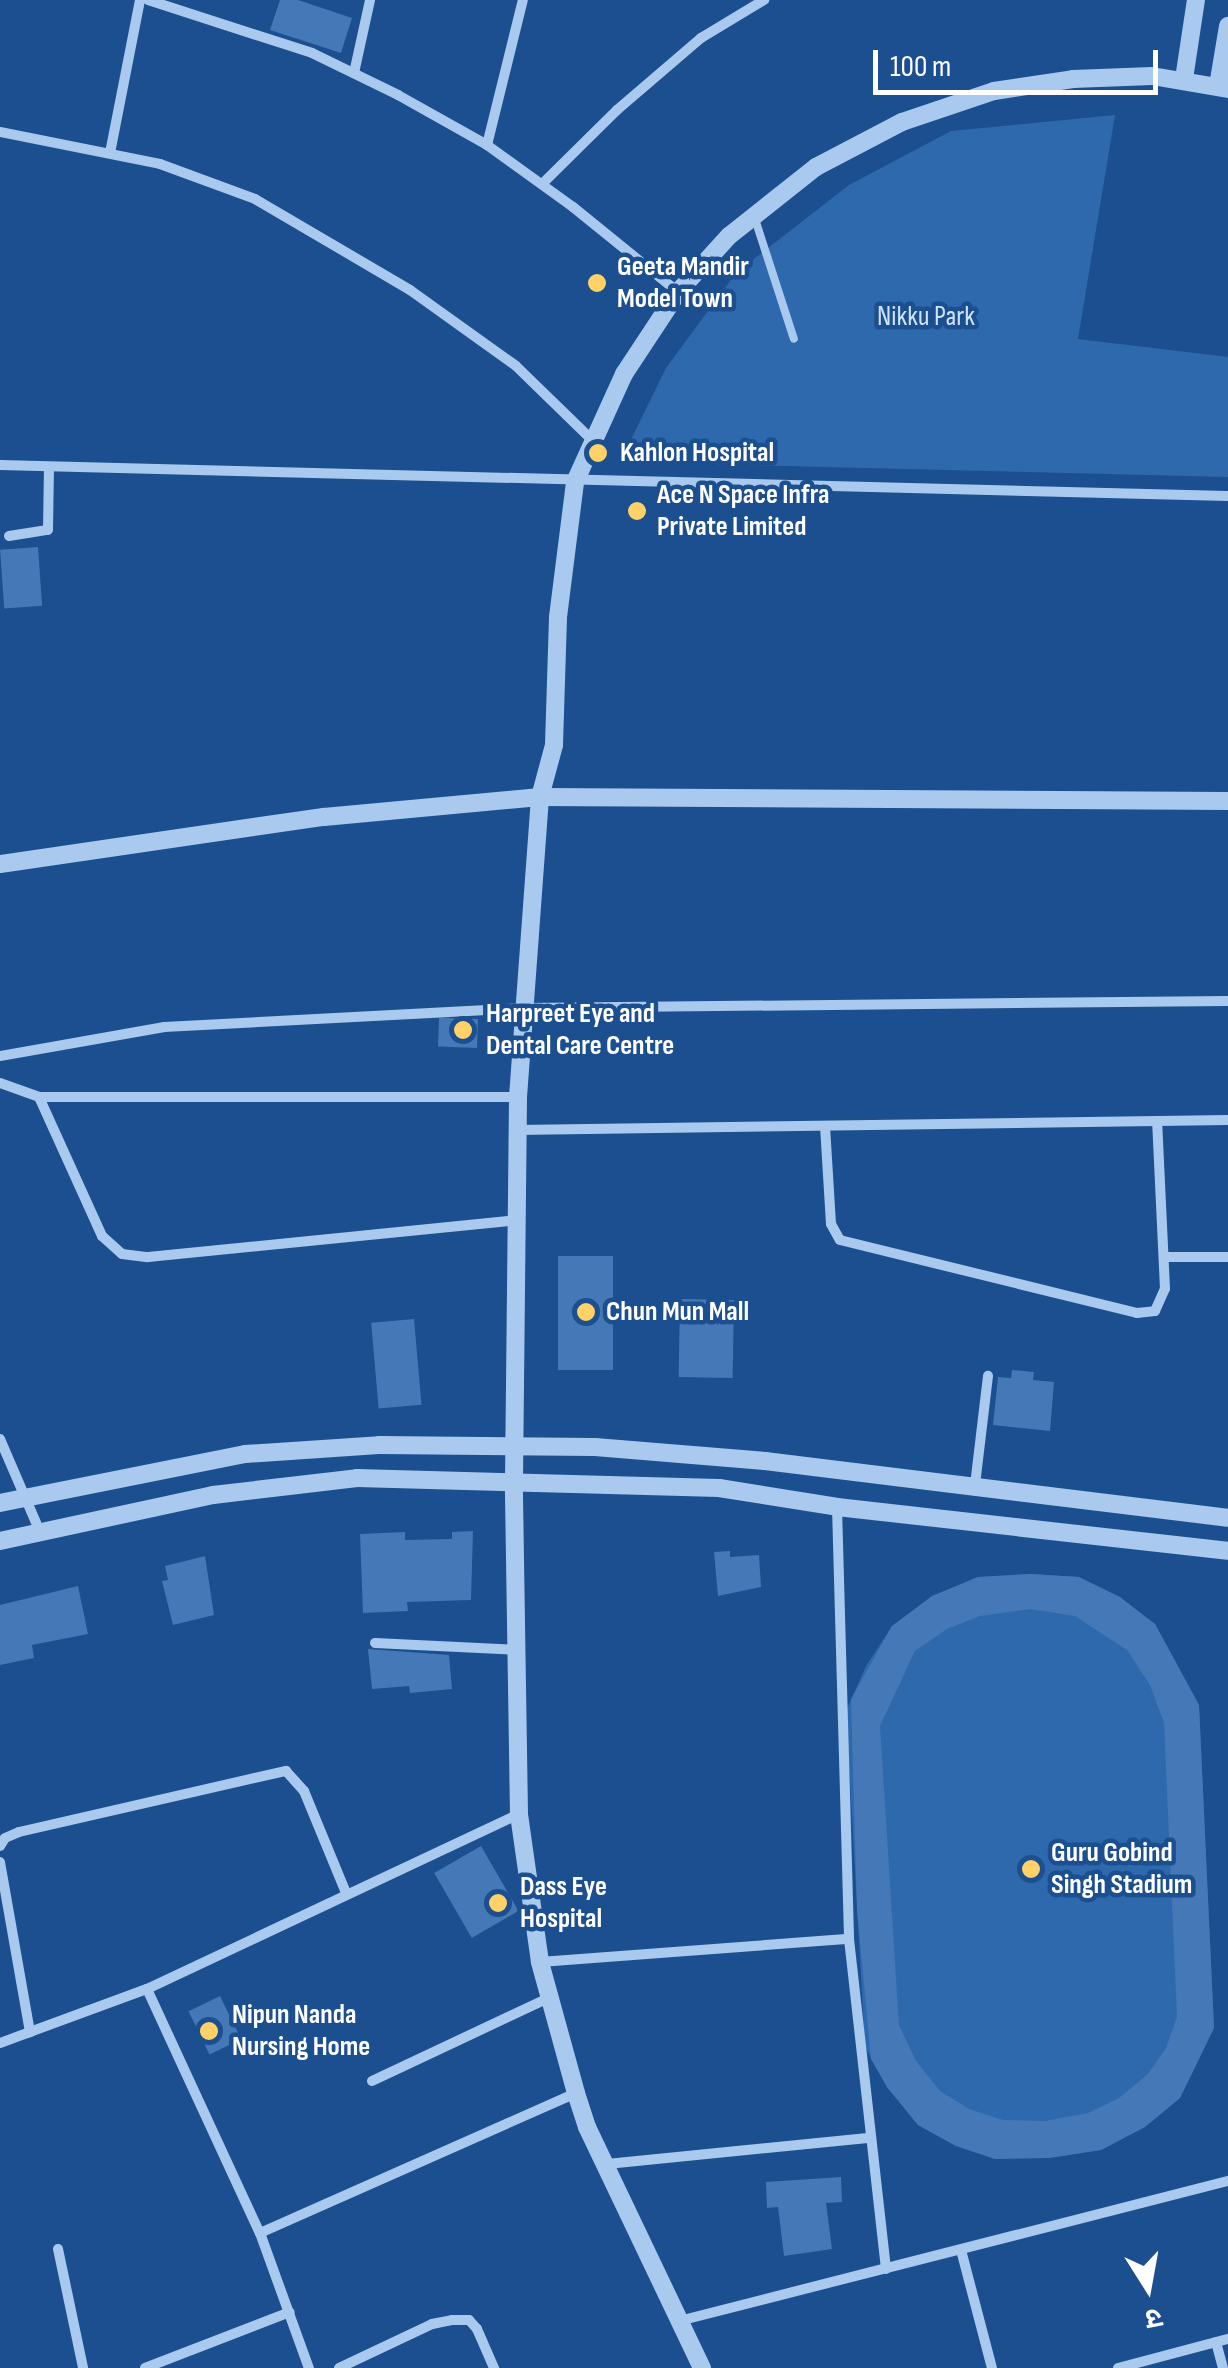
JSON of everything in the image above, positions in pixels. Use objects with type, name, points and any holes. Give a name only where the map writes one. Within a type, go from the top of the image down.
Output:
[{"type":"street","points":[[110,154],[140,0]]},
{"type":"street","points":[[148,0],[312,53],[487,145],[678,292]]},
{"type":"street","points":[[354,73],[370,0]]},
{"type":"street","points":[[487,145],[523,0]]},
{"type":"street","points":[[542,184],[618,110],[701,38],[764,0]]},
{"type":"street","points":[[1184,79],[1196,0]]},
{"type":"street","points":[[702,2368],[576,2093],[540,1962],[519,1814],[514,1480],[518,1097],[540,797],[554,745],[558,617],[575,482],[624,374],[678,292],[754,216],[816,167],[902,122],[994,92],[1074,79],[1184,79],[1223,88],[1228,26]]},
{"type":"street","points":[[0,132],[160,164],[255,199],[410,290],[516,366],[592,440]]},
{"type":"street","points":[[0,465],[1228,496]]},
{"type":"street","points":[[9,536],[48,530],[49,467]]},
{"type":"street","points":[[0,864],[324,818],[540,797],[1228,801]]},
{"type":"street","points":[[0,1056],[164,1026],[524,1008],[1228,1001]]},
{"type":"street","points":[[3,1089],[39,1098],[518,1097]]},
{"type":"street","points":[[39,1098],[102,1236],[122,1254],[148,1257],[516,1220]]},
{"type":"street","points":[[517,1130],[1228,1120]]},
{"type":"street","points":[[825,1126],[831,1224],[840,1240],[1138,1313],[1155,1310],[1162,1303],[1166,1257],[1157,1121]]},
{"type":"street","points":[[1166,1257],[1228,1257]]},
{"type":"street","points":[[976,1485],[988,1376]]},
{"type":"street","points":[[0,1439],[40,1532]]},
{"type":"street","points":[[0,1503],[246,1454],[379,1445],[514,1446],[595,1447],[727,1458],[1228,1518]]},
{"type":"street","points":[[0,1540],[213,1495],[339,1480],[514,1480],[720,1488],[837,1507],[1228,1551]]},
{"type":"street","points":[[837,1507],[849,1939],[868,2138],[886,2269]]},
{"type":"street","points":[[375,1643],[516,1650]]},
{"type":"street","points":[[0,1846],[5,1838],[18,1832],[286,1771],[304,1791],[346,1894]]},
{"type":"street","points":[[0,2043],[148,1989],[519,1814]]},
{"type":"street","points":[[0,1862],[30,2032]]},
{"type":"street","points":[[540,1962],[849,1939]]},
{"type":"street","points":[[148,1989],[260,2233],[309,2368]]},
{"type":"street","points":[[372,2080],[548,1998]]},
{"type":"street","points":[[260,2233],[576,2093]]},
{"type":"street","points":[[607,2164],[868,2138]]},
{"type":"street","points":[[679,2321],[1228,2180]]},
{"type":"street","points":[[58,2249],[83,2368]]},
{"type":"street","points":[[961,2250],[992,2368]]},
{"type":"street","points":[[150,2367],[290,2312]]},
{"type":"street","points":[[339,2368],[432,2324],[452,2320],[469,2320],[477,2328],[494,2368]]},
{"type":"street","points":[[1118,2368],[1222,2341],[1223,2368]]},
{"type":"lane","points":[[754,216],[794,339]]},
{"type":"green space","name":"Nikku Park","points":[[1115,115],[1078,339],[1228,357],[1228,477],[620,462],[666,368],[736,273],[849,185],[951,131]]},
{"type":"green space","name":"Guru Gobind Singh Stadium","points":[[978,1577],[1079,1577],[1155,1624],[1199,1705],[1214,2028],[1180,2098],[1145,2127],[1101,2150],[1049,2158],[995,2159],[956,2146],[918,2125],[887,2087],[865,2047],[846,1711],[866,1666],[892,1626],[933,1596]]},
{"type":"building","points":[[280,0],[298,0],[352,18],[341,53],[270,30]]},
{"type":"building","points":[[38,547],[42,606],[4,609],[0,550]]},
{"type":"building","points":[[439,1018],[478,1019],[477,1048],[438,1047]]},
{"type":"building","points":[[558,1256],[613,1256],[613,1370],[558,1370]]},
{"type":"building","points":[[680,1299],[734,1300],[733,1378],[679,1377]]},
{"type":"building","points":[[414,1319],[421,1405],[379,1408],[371,1323]]},
{"type":"building","points":[[1012,1370],[1034,1372],[1033,1380],[1054,1382],[1050,1431],[993,1425],[998,1377],[1011,1378]]},
{"type":"building","points":[[473,1531],[471,1600],[407,1602],[408,1611],[363,1613],[360,1534],[405,1532],[405,1540],[452,1539],[452,1532]]},
{"type":"building","points":[[730,1551],[730,1557],[759,1555],[761,1587],[718,1596],[714,1552]]},
{"type":"building","points":[[205,1556],[214,1615],[173,1625],[162,1581],[168,1580],[165,1566]]},
{"type":"building","points":[[978,1577],[1079,1577],[1120,1597],[1155,1624],[1199,1705],[1214,2028],[1180,2098],[1145,2127],[1101,2150],[1049,2158],[995,2159],[956,2146],[918,2125],[887,2087],[871,2059],[857,1910],[851,1699],[892,1626],[932,1596]],"holes":[[[1030,1609],[1075,1616],[1127,1650],[1150,1685],[1164,1723],[1177,2017],[1166,2048],[1148,2074],[1119,2098],[1088,2113],[1045,2121],[1003,2120],[969,2109],[940,2091],[916,2061],[899,2025],[880,1726],[915,1651],[947,1629],[980,1616]]]},
{"type":"building","points":[[78,1586],[88,1634],[32,1645],[34,1658],[0,1665],[0,1605]]},
{"type":"building","points":[[368,1649],[449,1655],[452,1689],[410,1693],[409,1686],[372,1689]]},
{"type":"building","points":[[481,1846],[518,1911],[472,1938],[434,1873]]},
{"type":"building","points":[[220,1996],[241,2039],[210,2054],[189,2011]]},
{"type":"building","points":[[841,2177],[842,2202],[826,2203],[832,2249],[784,2256],[778,2207],[767,2208],[766,2182]]},
{"type":"place","name":"Geeta Mandir Model Town","points":[[597,283]]},
{"type":"place","name":"Kahlon Hospital","points":[[598,453]]},
{"type":"place","name":"Ace N Space Infra Private Limited","points":[[637,511]]},
{"type":"place","name":"Harpreet Eye and Dental Care Centre","points":[[463,1030]]},
{"type":"place","name":"Chun Mun Mall","points":[[586,1312]]},
{"type":"place","name":"Guru Gobind Singh Stadium","points":[[1031,1869]]},
{"type":"place","name":"Dass Eye Hospital","points":[[498,1903]]},
{"type":"place","name":"Nipun Nanda Nursing Home","points":[[209,2031]]}]
